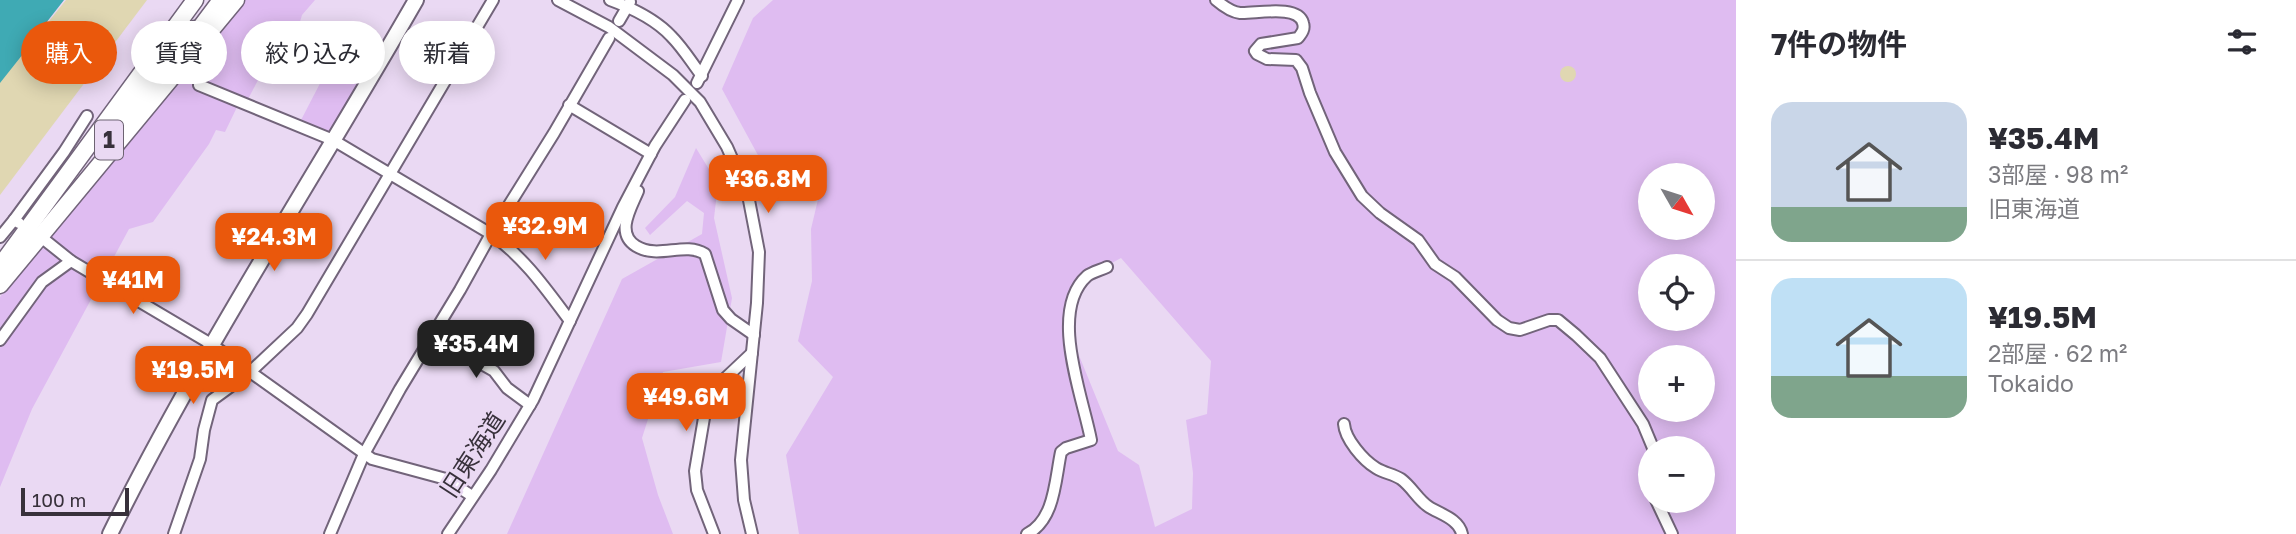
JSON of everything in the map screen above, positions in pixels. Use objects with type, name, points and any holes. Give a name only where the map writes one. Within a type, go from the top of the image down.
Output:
[{"type":"highway","points":[[18,243],[195,0]]},
{"type":"highway","name":"1","points":[[0,266],[220,0]]},
{"type":"highway","name":"1","points":[[0,284],[55,208],[184,49],[220,0]]},
{"type":"highway","points":[[0,284],[236,0]]},
{"type":"main road","points":[[110,534],[211,344],[416,0]]},
{"type":"street","points":[[174,534],[200,459],[212,400],[249,373],[297,328],[307,314],[494,0]]},
{"type":"street","points":[[558,0],[609,27],[673,75],[700,103],[727,147],[748,195],[760,252],[741,460],[744,500],[752,534]]},
{"type":"street","points":[[610,0],[629,3],[672,36],[699,79],[738,0]]},
{"type":"street","points":[[1216,0],[1227,9],[1239,13],[1292,12],[1301,17],[1303,32],[1298,38],[1261,44],[1255,51],[1267,59],[1296,60],[1302,68],[1335,152],[1362,196],[1380,213],[1418,240],[1435,264],[1455,277],[1497,320],[1509,328],[1520,330],[1549,320],[1558,320],[1576,335],[1600,358],[1648,436]]},
{"type":"street","points":[[619,21],[629,3]]},
{"type":"street","points":[[330,534],[364,454],[491,234],[609,38]]},
{"type":"street","points":[[199,85],[333,140],[491,234],[507,245],[530,268],[570,321]]},
{"type":"street","name":"旧東海道","points":[[448,534],[530,405],[651,153],[685,100]]},
{"type":"street","points":[[569,105],[651,153]]},
{"type":"street","points":[[0,237],[16,221],[87,116]]},
{"type":"street","points":[[635,185],[640,187],[626,223],[625,235],[640,248],[656,253],[690,249],[705,254],[723,310],[754,335]]},
{"type":"street","points":[[46,241],[71,261],[211,344],[364,454],[387,464],[446,479],[472,496]]},
{"type":"street","points":[[0,340],[42,282],[71,261]]},
{"type":"street","points":[[1027,534],[1040,526],[1047,514],[1061,452],[1091,440],[1072,358],[1070,312],[1076,292],[1088,276],[1107,267]]},
{"type":"street","points":[[432,336],[494,371],[507,388],[530,405]]},
{"type":"street","points":[[714,534],[697,490],[695,471],[707,400],[716,387],[751,353]]},
{"type":"street","points":[[1344,424],[1363,458],[1377,469],[1399,477],[1427,505],[1461,528],[1462,534]]},
{"type":"street","points":[[1663,513],[1672,534]]},
{"type":"shaded area","points":[[230,0],[315,0],[300,21],[241,21],[241,84],[256,84],[247,101],[238,105],[225,132],[216,130],[209,144],[153,222],[129,229],[32,409],[0,487],[0,297],[165,84],[227,84],[227,21],[214,21]]},
{"type":"shaded area","points":[[773,0],[1736,0],[1736,534],[799,534],[786,455],[833,377],[798,341],[812,281],[811,229],[820,191],[766,170],[722,89],[753,18]],"holes":[[[1121,258],[1211,361],[1207,414],[1186,420],[1193,473],[1192,509],[1155,527],[1139,465],[1118,451],[1069,331],[1088,276]]]},
{"type":"shaded area","points":[[320,84],[362,84],[331,136],[300,122]]},
{"type":"shaded area","points":[[696,148],[718,184],[714,218],[732,298],[721,362],[663,372],[642,438],[658,495],[673,534],[507,534],[622,279],[702,234],[704,213],[687,201],[650,235],[645,228],[675,197]]},
{"type":"sand","points":[[66,0],[147,0],[117,40],[117,21],[49,21]]},
{"type":"sand","points":[[21,56],[21,84],[84,84],[0,195],[0,82]]},
{"type":"sand","points":[[1568,66],[1576,74],[1568,82],[1560,74]]},
{"type":"water","points":[[0,0],[64,0],[48,21],[21,21],[21,57],[0,83]]}]
